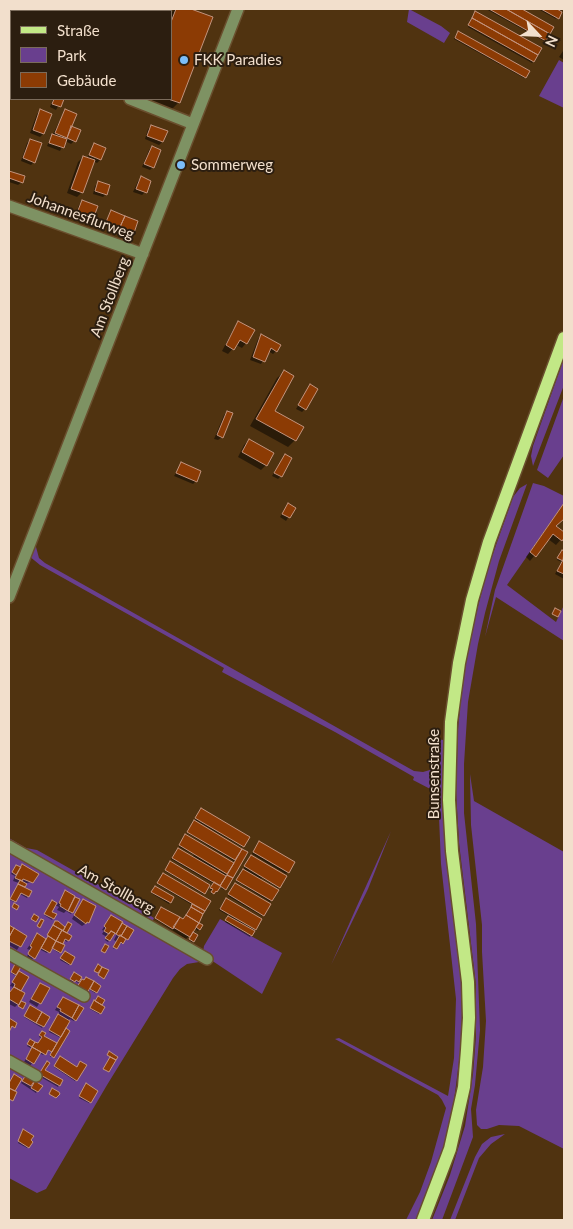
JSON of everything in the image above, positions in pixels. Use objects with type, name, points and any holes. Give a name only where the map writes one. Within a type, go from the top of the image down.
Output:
[{"type":"main road","name":"Bunsenstraße","points":[[423,1220],[450,1149],[464,1087],[467,1050],[469,1018],[468,982],[452,851],[449,800],[451,722],[459,663],[472,600],[489,542],[564,338]]},
{"type":"street","name":"Am Stollberg","points":[[9,597],[238,9]]},
{"type":"street","points":[[133,100],[193,124]]},
{"type":"street","name":"Johannesflurweg","points":[[9,206],[143,254]]},
{"type":"street","name":"Am Stollberg","points":[[9,846],[207,959]]},
{"type":"street","points":[[9,954],[84,996]]},
{"type":"street","points":[[9,1061],[36,1076]]},
{"type":"green space","points":[[409,9],[450,33],[444,43],[407,22]]},
{"type":"green space","points":[[559,60],[564,63],[564,108],[539,96]]},
{"type":"green space","points":[[564,358],[564,385],[533,466],[531,456],[533,446]]},
{"type":"green space","points":[[564,396],[564,455],[548,478],[537,470]]},
{"type":"green space","points":[[533,483],[564,496],[564,503],[507,585],[556,622],[564,605],[564,641],[496,597],[485,637],[495,590]]},
{"type":"green space","points":[[527,484],[499,561],[478,644],[468,702],[464,764],[464,813],[476,924],[480,1030],[471,1109],[473,1137],[442,1220],[432,1220],[450,1175],[465,1126],[473,1074],[476,1036],[476,985],[459,843],[456,791],[458,729],[463,674],[489,565],[513,497],[520,488]]},
{"type":"green space","points":[[33,545],[36,547],[39,558],[45,563],[414,771],[423,772],[430,770],[434,763],[434,739],[444,740],[445,842],[461,970],[461,1045],[454,1101],[442,1153],[416,1220],[406,1220],[420,1192],[431,1162],[446,1108],[438,1095],[335,1039],[339,1038],[448,1096],[454,1058],[456,999],[441,864],[438,793],[413,780],[414,777],[335,732],[222,672],[224,668],[40,565],[29,556]]},
{"type":"green space","points":[[470,774],[474,801],[564,852],[564,1149],[519,1126],[499,1125],[481,1129],[477,1125],[476,1110],[483,1067],[486,1021],[482,925],[471,825]]},
{"type":"green space","points":[[391,831],[368,889],[331,965],[357,906]]},
{"type":"green space","points":[[9,838],[26,848],[37,850],[124,899],[154,918],[152,922],[9,842]]},
{"type":"green space","points":[[9,850],[205,963],[187,964],[173,978],[46,1189],[37,1193],[9,1178]]},
{"type":"green space","points":[[220,919],[282,953],[262,994],[208,958],[203,952],[204,946]]},
{"type":"green space","points":[[505,1134],[491,1144],[479,1158],[455,1220],[450,1220],[482,1144],[491,1137]]},
{"type":"building","name":"FKK Paradies","points":[[176,9],[191,9],[213,17],[180,103],[171,100],[172,19]]},
{"type":"building","points":[[489,9],[506,9],[550,34],[546,41]]},
{"type":"building","points":[[506,9],[522,9],[554,27],[550,34]]},
{"type":"building","points":[[541,9],[557,9],[562,12],[559,19]]},
{"type":"building","points":[[475,11],[542,48],[538,55],[472,18]]},
{"type":"building","points":[[472,18],[538,55],[534,62],[468,25]]},
{"type":"building","points":[[458,31],[530,71],[526,78],[455,38]]},
{"type":"building","points":[[54,100],[64,100],[61,107],[52,104]]},
{"type":"building","points":[[40,109],[52,114],[44,134],[33,130]]},
{"type":"building","points":[[65,109],[77,114],[67,138],[55,133]]},
{"type":"building","points":[[151,125],[168,131],[163,142],[147,136]]},
{"type":"building","points":[[71,126],[81,130],[76,142],[67,138]]},
{"type":"building","points":[[52,134],[67,139],[64,148],[49,143]]},
{"type":"building","points":[[30,139],[42,143],[35,163],[23,158]]},
{"type":"building","points":[[94,143],[106,148],[101,160],[89,155]]},
{"type":"building","points":[[152,146],[161,150],[154,168],[144,164]]},
{"type":"building","points":[[83,156],[95,160],[83,193],[71,189]]},
{"type":"building","points":[[9,171],[25,176],[23,183],[9,178]]},
{"type":"building","points":[[141,176],[151,181],[147,193],[136,189]]},
{"type":"building","points":[[98,181],[110,185],[107,195],[95,191]]},
{"type":"building","points":[[82,200],[98,206],[93,219],[77,213]]},
{"type":"building","points":[[111,210],[125,216],[120,227],[106,222]]},
{"type":"building","points":[[125,216],[138,221],[134,233],[120,227]]},
{"type":"building","points":[[238,321],[255,330],[247,344],[240,340],[234,350],[226,345]]},
{"type":"building","points":[[261,334],[281,345],[277,352],[271,348],[265,362],[253,357]]},
{"type":"building","points":[[284,370],[294,376],[275,411],[304,427],[296,441],[256,419]]},
{"type":"building","points":[[310,384],[318,389],[306,410],[298,405]]},
{"type":"building","points":[[227,411],[233,413],[223,438],[217,435]]},
{"type":"building","points":[[249,439],[274,453],[267,466],[242,452]]},
{"type":"building","points":[[285,454],[292,458],[282,477],[274,473]]},
{"type":"building","points":[[181,462],[201,471],[197,482],[176,473]]},
{"type":"building","points":[[288,503],[296,508],[290,518],[282,514]]},
{"type":"building","points":[[564,503],[564,519],[556,526],[564,532],[564,538],[562,541],[553,534],[536,557],[530,552]]},
{"type":"building","points":[[562,550],[564,551],[563,561],[557,558]]},
{"type":"building","points":[[564,558],[564,574],[557,571]]},
{"type":"building","points":[[555,608],[561,611],[558,617],[552,614]]},
{"type":"building","points":[[201,808],[250,837],[244,847],[195,818]]},
{"type":"building","points":[[194,820],[242,849],[235,860],[187,832]]},
{"type":"building","points":[[185,834],[234,863],[227,874],[179,845]]},
{"type":"building","points":[[259,841],[295,862],[289,873],[253,852]]},
{"type":"building","points":[[178,848],[226,876],[220,886],[172,858]]},
{"type":"building","points":[[242,849],[248,852],[233,878],[227,875]]},
{"type":"building","points":[[251,855],[287,876],[280,888],[244,866]]},
{"type":"building","points":[[170,861],[210,885],[205,894],[165,870]]},
{"type":"building","points":[[22,864],[39,874],[33,883],[15,878]]},
{"type":"building","points":[[16,865],[21,867],[16,875],[12,872]]},
{"type":"building","points":[[243,869],[279,890],[272,901],[236,880]]},
{"type":"building","points":[[163,873],[211,901],[205,911],[157,883]]},
{"type":"building","points":[[227,875],[233,878],[226,890],[220,886]]},
{"type":"building","points":[[20,880],[27,884],[25,887],[18,884]]},
{"type":"building","points":[[214,882],[221,886],[214,894],[211,892],[213,889],[210,888]]},
{"type":"building","points":[[235,883],[271,904],[264,916],[228,894]]},
{"type":"building","points":[[18,884],[32,891],[29,897],[21,893],[16,902],[10,899]]},
{"type":"building","points":[[155,886],[174,897],[171,903],[151,892]]},
{"type":"building","points":[[65,890],[75,896],[68,911],[60,906],[61,904],[59,903]]},
{"type":"building","points":[[75,897],[80,899],[73,913],[68,911]]},
{"type":"building","points":[[226,898],[262,919],[256,930],[220,909]]},
{"type":"building","points":[[83,899],[96,906],[89,923],[87,922],[86,924],[74,915]]},
{"type":"building","points":[[52,900],[57,903],[52,912],[57,914],[54,919],[44,914]]},
{"type":"building","points":[[14,903],[19,906],[17,910],[12,907]]},
{"type":"building","points":[[192,904],[205,911],[203,914],[191,907]]},
{"type":"building","points":[[161,907],[180,917],[173,929],[155,918]]},
{"type":"building","points":[[191,907],[203,914],[199,923],[186,915]]},
{"type":"building","points":[[34,914],[39,917],[36,922],[31,919]]},
{"type":"building","points":[[111,915],[123,922],[116,934],[111,931],[109,934],[104,931],[106,928],[104,926]]},
{"type":"building","points":[[186,915],[199,923],[190,937],[173,927],[180,917],[183,919]]},
{"type":"building","points":[[228,916],[255,931],[252,936],[225,920]]},
{"type":"building","points":[[41,919],[44,920],[40,928],[37,926]]},
{"type":"building","points":[[55,921],[58,921],[65,927],[63,931],[53,925]]},
{"type":"building","points":[[68,922],[72,924],[67,933],[63,931]]},
{"type":"building","points":[[122,923],[127,926],[121,936],[119,936],[116,934]]},
{"type":"building","points":[[199,923],[203,925],[200,930],[196,927]]},
{"type":"building","points":[[9,925],[14,928],[9,937]]},
{"type":"building","points":[[53,925],[62,930],[56,941],[47,935]]},
{"type":"building","points":[[127,926],[134,930],[128,940],[121,936]]},
{"type":"building","points":[[14,928],[27,936],[21,947],[9,941]]},
{"type":"building","points":[[62,930],[72,936],[69,941],[65,939],[63,944],[56,941]]},
{"type":"building","points":[[111,931],[115,933],[110,941],[105,938]]},
{"type":"building","points":[[193,932],[198,935],[194,942],[189,939]]},
{"type":"building","points":[[37,933],[46,939],[35,959],[28,953]]},
{"type":"building","points":[[120,935],[126,939],[123,944],[121,942],[117,949],[113,947]]},
{"type":"building","points":[[48,936],[56,941],[50,953],[41,948]]},
{"type":"building","points":[[56,941],[65,945],[61,953],[52,948]]},
{"type":"building","points":[[105,944],[109,946],[105,953],[101,951]]},
{"type":"building","points":[[65,951],[75,957],[71,965],[60,958]]},
{"type":"building","points":[[16,962],[22,965],[16,975],[11,972]]},
{"type":"building","points":[[98,964],[102,967],[98,973],[94,971]]},
{"type":"building","points":[[102,967],[109,970],[104,979],[98,975]]},
{"type":"building","points":[[19,971],[29,977],[21,991],[14,987],[15,984],[12,982]]},
{"type":"building","points":[[74,972],[82,977],[79,982],[70,979]]},
{"type":"building","points":[[86,977],[94,981],[87,993],[77,987],[82,979],[84,980]]},
{"type":"building","points":[[94,981],[101,986],[97,993],[90,989]]},
{"type":"building","points":[[40,983],[50,988],[41,1004],[31,999]]},
{"type":"building","points":[[14,987],[25,993],[19,1005],[9,999],[9,993]]},
{"type":"building","points":[[98,996],[105,1000],[102,1005],[95,1001]]},
{"type":"building","points":[[63,997],[79,1005],[72,1018],[57,1007]]},
{"type":"building","points":[[94,1000],[105,1007],[101,1014],[90,1008]]},
{"type":"building","points":[[21,1001],[26,1003],[23,1009],[18,1006]]},
{"type":"building","points":[[30,1005],[42,1012],[36,1023],[24,1016]]},
{"type":"building","points":[[79,1005],[84,1008],[76,1021],[72,1018]]},
{"type":"building","points":[[42,1012],[50,1017],[44,1027],[36,1023]]},
{"type":"building","points":[[58,1014],[70,1021],[61,1037],[49,1030]]},
{"type":"building","points":[[9,1018],[17,1023],[15,1028],[12,1026],[9,1032]]},
{"type":"building","points":[[66,1028],[70,1031],[54,1058],[50,1055]]},
{"type":"building","points":[[42,1031],[46,1033],[44,1036],[57,1043],[52,1052],[48,1050],[46,1055],[32,1047],[42,1037],[39,1035]]},
{"type":"building","points":[[30,1039],[35,1042],[32,1047],[27,1044]]},
{"type":"building","points":[[32,1047],[41,1052],[34,1064],[26,1059]]},
{"type":"building","points":[[109,1051],[118,1057],[116,1060],[107,1055]]},
{"type":"building","points":[[60,1056],[77,1067],[80,1061],[87,1065],[77,1081],[54,1066]]},
{"type":"building","points":[[110,1057],[116,1060],[109,1072],[103,1069]]},
{"type":"building","points":[[47,1061],[50,1063],[45,1070],[63,1080],[60,1086],[39,1074]]},
{"type":"building","points":[[14,1074],[22,1079],[15,1091],[9,1088],[9,1083]]},
{"type":"building","points":[[26,1075],[35,1080],[31,1086],[22,1081]]},
{"type":"building","points":[[35,1081],[43,1086],[38,1092],[31,1088]]},
{"type":"building","points":[[86,1083],[98,1091],[91,1103],[79,1096]]},
{"type":"building","points":[[9,1088],[17,1092],[13,1101],[9,1099]]},
{"type":"building","points":[[52,1088],[60,1094],[56,1098],[49,1094]]},
{"type":"building","points":[[23,1129],[34,1136],[29,1148],[18,1141]]},
{"type":"place","name":"FKK Paradies","points":[[184,60]]},
{"type":"place","name":"Sommerweg","points":[[181,165]]}]
